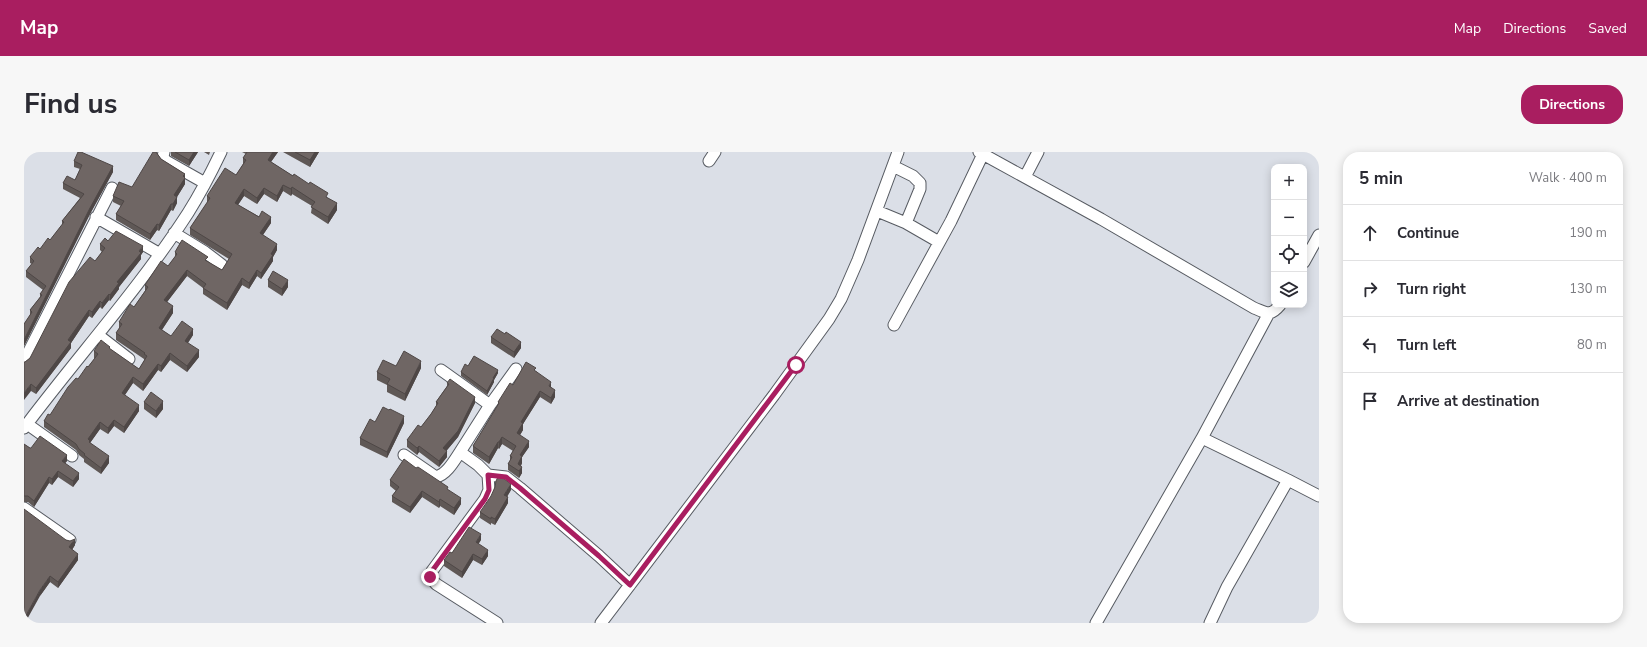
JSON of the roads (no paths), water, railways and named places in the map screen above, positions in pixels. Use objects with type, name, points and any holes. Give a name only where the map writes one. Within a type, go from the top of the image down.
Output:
[{"type":"street","points":[[164,152],[163,157],[166,160],[205,183]]},
{"type":"street","points":[[72,456],[26,426],[160,254],[205,183],[221,152]]},
{"type":"street","points":[[601,623],[774,395],[841,300],[877,211],[898,152]]},
{"type":"street","points":[[1025,177],[1038,152]]},
{"type":"street","points":[[894,325],[940,242],[981,153],[1101,219],[1228,294],[1254,308],[1269,313]]},
{"type":"street","points":[[893,166],[913,176],[920,183],[920,189],[906,223]]},
{"type":"street","points":[[24,361],[112,188]]},
{"type":"street","points":[[877,211],[906,223],[940,242]]},
{"type":"street","points":[[96,217],[160,254]]},
{"type":"street","points":[[174,233],[205,252],[222,265]]},
{"type":"street","points":[[1307,257],[1319,235]]},
{"type":"street","points":[[1096,623],[1202,438],[1269,313],[1273,312],[1277,308]]},
{"type":"street","points":[[98,335],[129,359]]},
{"type":"street","points":[[404,455],[436,477],[442,475],[460,452],[490,405],[516,369]]},
{"type":"street","points":[[441,370],[490,405]]},
{"type":"street","points":[[1202,438],[1319,496]]},
{"type":"street","points":[[460,452],[478,465],[488,475],[506,477],[599,556],[630,585]]},
{"type":"street","points":[[488,475],[489,490],[485,499],[432,571],[430,577],[436,584],[497,623]]},
{"type":"street","points":[[1210,623],[1227,587],[1288,480]]},
{"type":"street","points":[[24,508],[70,540]]}]
